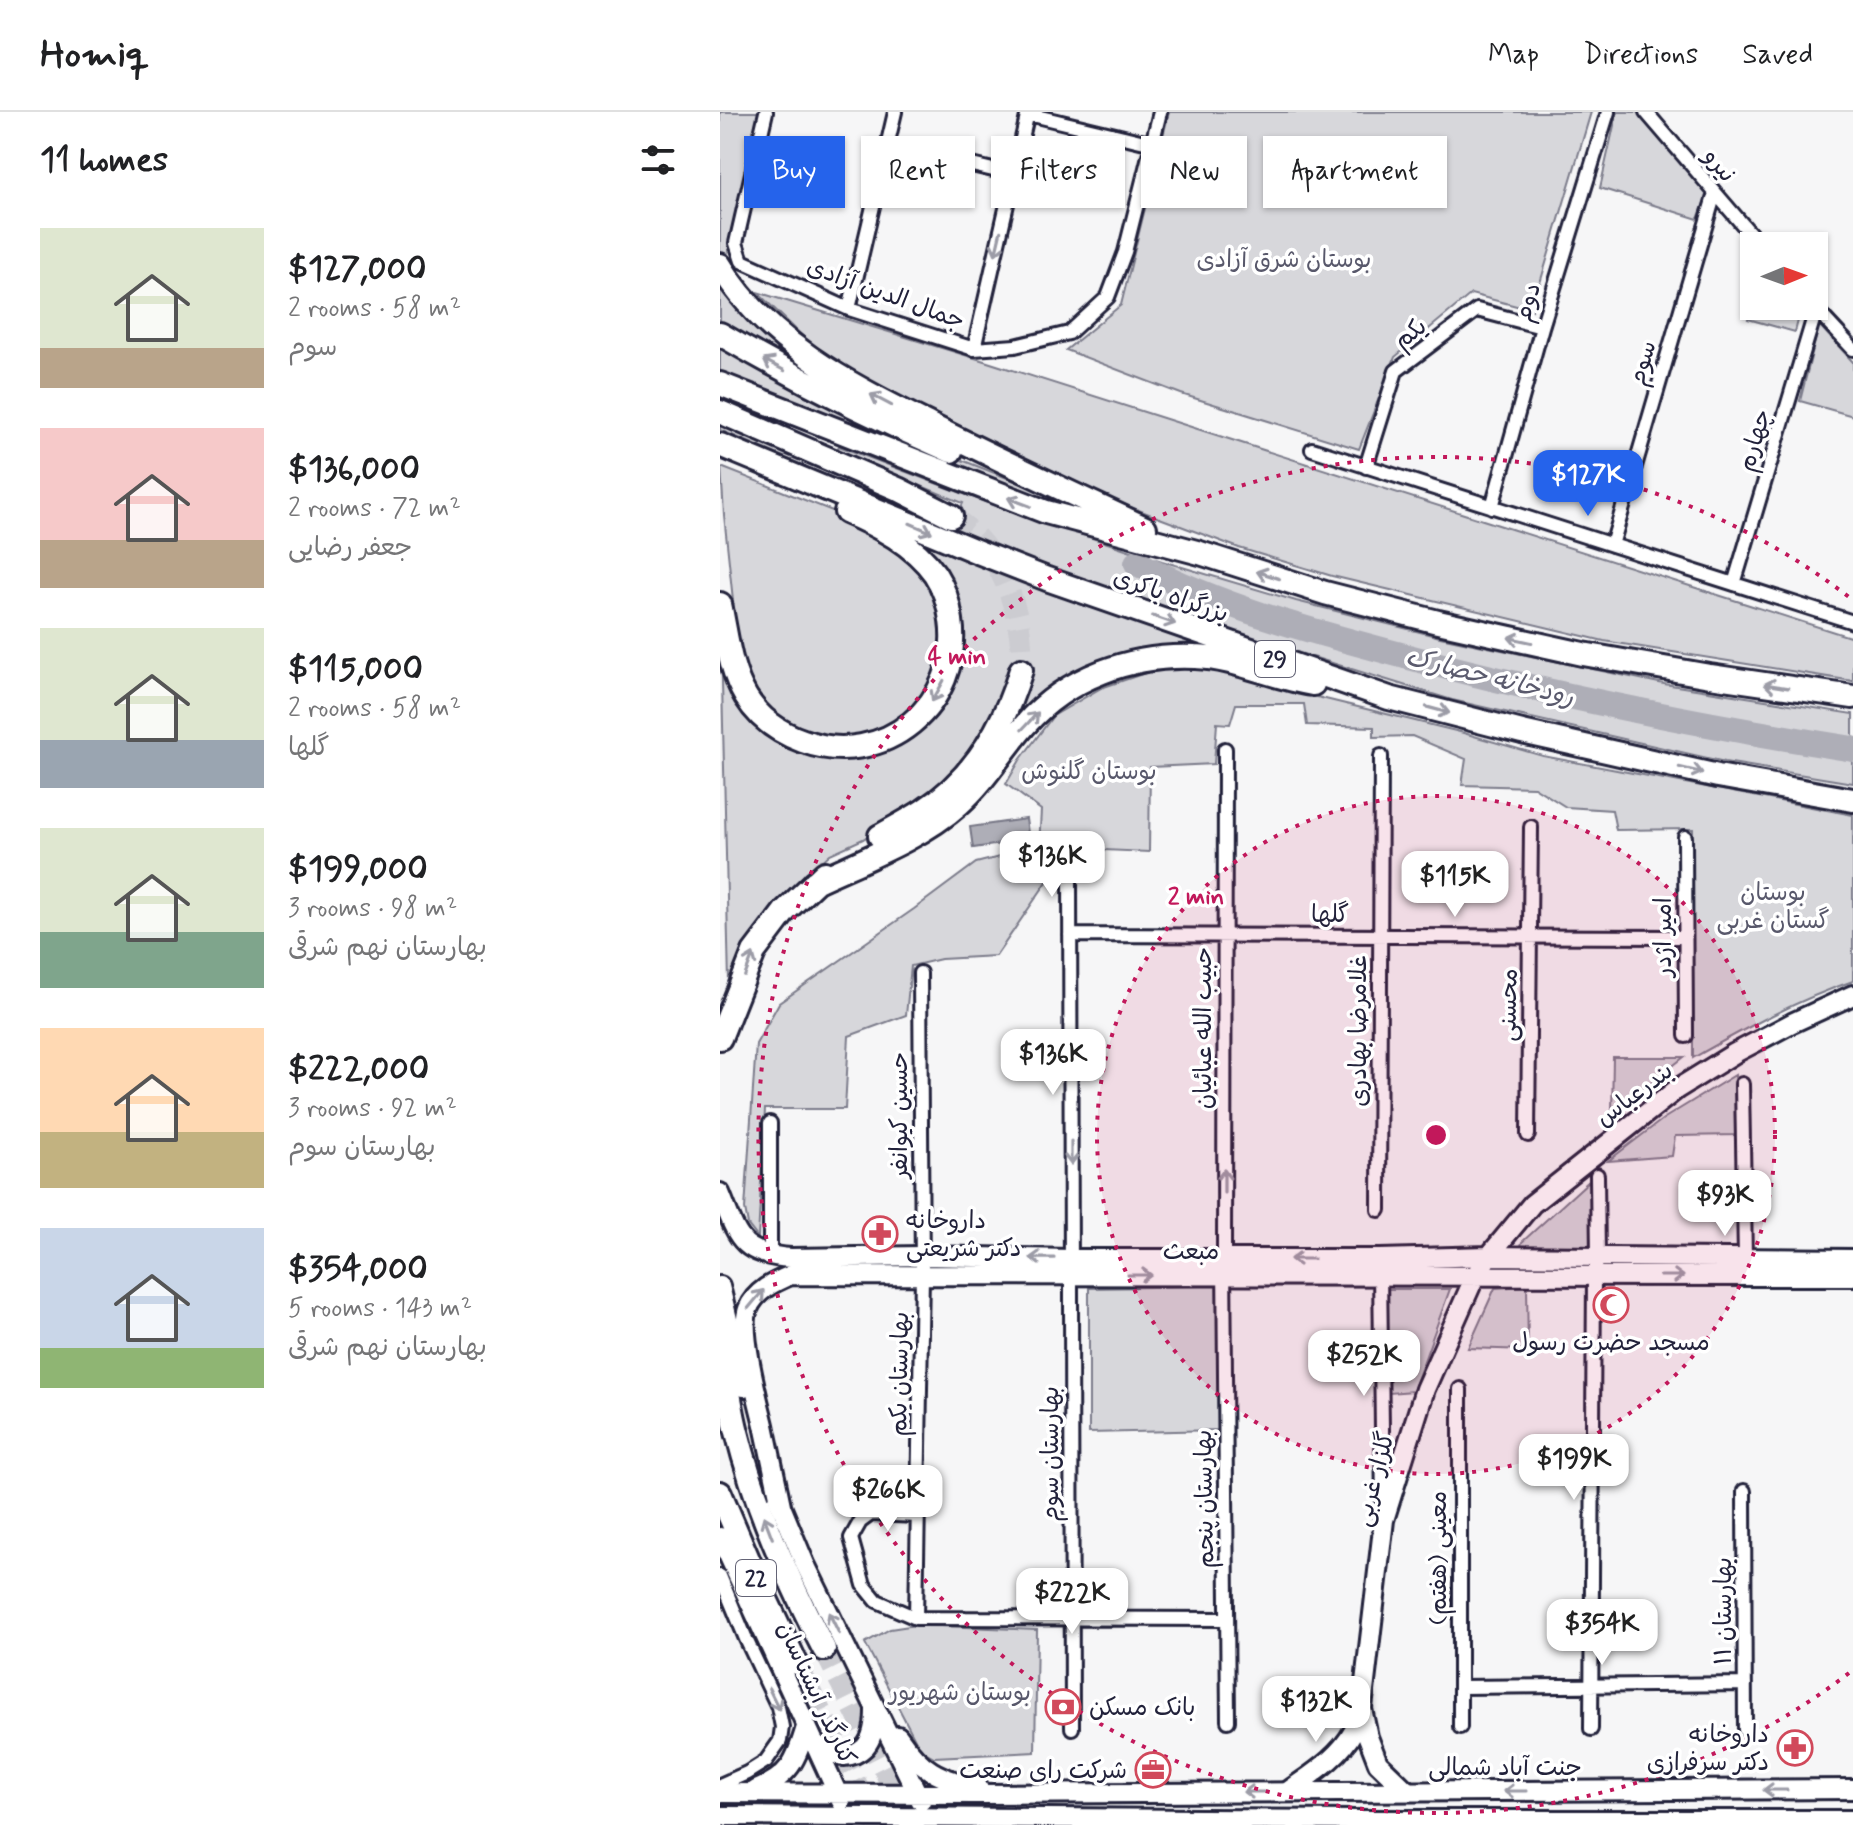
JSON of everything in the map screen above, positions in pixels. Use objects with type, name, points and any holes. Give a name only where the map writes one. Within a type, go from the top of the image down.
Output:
[{"type":"highway","points":[[720,265],[740,294],[772,329],[833,373],[946,433],[1200,553]]},
{"type":"highway","points":[[720,334],[898,428],[977,462],[1077,496]]},
{"type":"highway","name":"بزرگراه باکری","points":[[720,384],[1046,512],[1200,553],[1325,593],[1438,622],[1597,656],[1853,697]]},
{"type":"highway","points":[[720,412],[898,489],[951,516]]},
{"type":"highway","points":[[720,604],[732,665],[752,705],[784,733],[813,745],[857,747],[896,734],[930,705],[947,672],[953,632],[948,601],[935,573],[922,558],[889,533],[832,506],[728,448]]},
{"type":"highway","name":"بزرگراه باکری","points":[[728,448],[1047,579],[1389,698],[1522,732],[1718,776],[1853,800]]},
{"type":"highway","points":[[815,882],[928,827],[959,805],[1039,710],[1083,681],[1118,666],[1159,657],[1197,657],[1228,661],[1296,682],[1389,698]]},
{"type":"highway","points":[[720,1038],[754,952],[785,911],[836,863],[923,811],[959,782],[1000,726],[1021,670]]},
{"type":"highway","name":"22","points":[[720,1329],[736,1430],[751,1482],[793,1589],[824,1649]]},
{"type":"highway","name":"22","points":[[720,1493],[796,1663]]},
{"type":"street","name":"جمال الدین آزادی","points":[[766,112],[736,243],[742,261],[849,309],[974,349],[1015,346],[1069,333],[1108,297],[1125,252],[1141,190]]},
{"type":"street","points":[[890,136],[895,112]]},
{"type":"street","name":"جمال الدین آزادی","points":[[1155,136],[1160,112]]},
{"type":"street","name":"دوم","points":[[1492,507],[1542,327],[1608,112]]},
{"type":"street","name":"نیرو","points":[[1646,112],[1749,232]]},
{"type":"street","points":[[1023,136],[1028,113],[1141,141]]},
{"type":"street","name":"سوم","points":[[1612,545],[1715,193]]},
{"type":"street","points":[[849,309],[873,208]]},
{"type":"street","points":[[974,349],[1006,208]]},
{"type":"street","name":"یکم","points":[[1366,467],[1396,371],[1477,310],[1542,327]]},
{"type":"street","name":"چهارم","points":[[1734,584],[1811,320]]},
{"type":"street","points":[[1825,320],[1853,349]]},
{"type":"street","points":[[1312,449],[1853,622]]},
{"type":"street","name":"حبیب الله عبائیان","points":[[1224,1267],[1225,749]]},
{"type":"street","name":"غلامرضا بهادری","points":[[1379,1210],[1381,756]]},
{"type":"street","name":"محسنی","points":[[1528,1135],[1531,827]]},
{"type":"street","name":"امیر اژدر","points":[[1685,837],[1686,1036]]},
{"type":"street","name":"بهارستان سوم","points":[[1070,863],[1072,1728]]},
{"type":"street","name":"گلها","points":[[1070,935],[1685,937]]},
{"type":"street","name":"حسین کیوانفر","points":[[920,973],[922,1266]]},
{"type":"street","name":"بندرعباس","points":[[1476,1274],[1532,1204],[1677,1089],[1735,1053],[1853,995]]},
{"type":"street","points":[[1742,1084],[1745,1259]]},
{"type":"street","points":[[720,1193],[735,1229],[749,1248],[770,1257],[770,1123]]},
{"type":"street","points":[[1591,1729],[1597,1175]]},
{"type":"street","name":"مبعث","points":[[1380,1267],[1489,1256],[1596,1267],[1853,1276]]},
{"type":"street","name":"مبعث","points":[[770,1257],[922,1266],[1380,1267],[1476,1274],[1745,1259],[1853,1259]]},
{"type":"street","name":"مبعث","points":[[782,1510],[750,1365],[746,1336],[747,1310],[757,1294],[775,1281],[791,1275],[922,1266]]},
{"type":"street","name":"بهارستان یکم","points":[[916,1618],[922,1266]]},
{"type":"street","name":"بهارستان پنجم","points":[[1224,1267],[1228,1721]]},
{"type":"street","points":[[1380,1267],[1384,1520]]},
{"type":"street","name":"گلزار غربی","points":[[1287,1792],[1326,1763],[1354,1730],[1362,1708],[1384,1520],[1425,1389],[1476,1274]]},
{"type":"street","points":[[720,1286],[757,1436],[782,1510],[805,1564],[932,1821]]},
{"type":"street","name":"معینی (هفتم)","points":[[1460,1389],[1460,1727]]},
{"type":"street","name":"بهارستان ۱۱","points":[[1744,1491],[1745,1730]]},
{"type":"street","points":[[918,1516],[871,1514],[860,1522],[851,1538],[864,1585],[870,1593],[877,1601],[916,1618],[1227,1619]]},
{"type":"street","name":"کنارگذر آبشناسان","points":[[720,1537],[851,1821]]},
{"type":"street","points":[[720,1576],[782,1720],[780,1741],[766,1761],[720,1785]]},
{"type":"street","points":[[858,1673],[909,1752],[922,1766],[961,1783],[1024,1794]]},
{"type":"street","points":[[1460,1687],[1745,1684]]},
{"type":"street","points":[[751,1793],[783,1776],[809,1733],[821,1749],[830,1754],[847,1756],[867,1746],[873,1733],[875,1707]]},
{"type":"street","name":"گلزار غربی","points":[[1362,1708],[1378,1763],[1407,1791]]},
{"type":"street","name":"جنت آباد شمالی","points":[[720,1793],[1853,1789]]},
{"type":"street","points":[[1125,1793],[1117,1807],[1125,1818]]},
{"type":"street","points":[[720,1816],[851,1821],[1045,1822],[1125,1818],[1256,1822],[1853,1820]]},
{"type":"street","points":[[753,1816],[828,1825]]},
{"type":"green space","points":[[720,112],[759,112],[754,136],[744,136],[744,180],[725,265],[720,256]]},
{"type":"green space","name":"بوستان شرق آزادی","points":[[1169,112],[1591,112],[1532,310],[1471,294],[1395,357],[1359,449],[1181,394],[1066,350],[1121,305],[1145,208],[1247,208],[1247,136],[1163,136]]},
{"type":"green space","points":[[1617,112],[1638,112],[1708,192],[1698,219],[1600,188]]},
{"type":"green space","points":[[720,280],[923,426],[720,329]]},
{"type":"green space","points":[[757,292],[978,359],[1853,638],[1853,681],[1604,641],[1332,576],[1239,548],[1112,500],[876,388],[817,350]]},
{"type":"green space","points":[[1752,320],[1798,320],[1795,332]]},
{"type":"green space","points":[[1819,325],[1853,362],[1853,416],[1800,401]]},
{"type":"green space","points":[[720,341],[919,443],[1158,538],[938,459],[720,371]]},
{"type":"green space","points":[[720,417],[953,525],[963,503],[836,451],[839,446],[998,507],[1296,601],[1440,637],[1664,684],[1853,714],[1853,783],[1725,762],[1452,700],[1225,630],[1011,554],[720,430]]},
{"type":"green space","points":[[721,467],[863,523],[919,562],[948,624],[934,690],[886,733],[813,740],[765,710],[747,675],[737,638]]},
{"type":"green space","points":[[831,502],[966,559],[1296,677],[1232,657],[1111,662],[929,814],[1007,730],[1018,712],[1031,669],[1011,665],[1006,689],[993,720],[954,779],[863,839],[830,854],[763,921],[729,984],[721,638],[767,729],[885,745],[957,655],[914,543]]},
{"type":"green space","points":[[1213,668],[1543,756],[1853,815],[1853,981],[1791,1006],[1693,1058],[1693,829],[1616,830],[1612,810],[1566,807],[1534,787],[1462,785],[1466,759],[1412,736],[1374,737],[1374,727],[1307,725],[1304,704],[1236,704],[1230,724],[1217,723],[1214,764],[1150,767],[1149,852],[1080,849],[1053,873],[996,956],[941,959],[911,966],[906,1015],[849,1036],[845,1109],[765,1109],[758,1238],[748,1225],[745,1209],[756,1044],[779,1003],[976,863],[1039,847],[1041,810],[1006,784],[1053,716],[1101,688],[1154,670]]},
{"type":"green space","points":[[1613,1057],[1684,1057],[1612,1114]]},
{"type":"green space","points":[[1735,1075],[1738,1135],[1675,1136],[1672,1156],[1608,1161],[1663,1119]]},
{"type":"green space","points":[[1590,1180],[1592,1247],[1520,1250],[1522,1242]]},
{"type":"green space","points":[[1218,1286],[1218,1430],[1089,1433],[1089,1288]]},
{"type":"green space","points":[[1527,1286],[1528,1350],[1468,1348],[1495,1288]]},
{"type":"green space","points":[[1387,1289],[1450,1289],[1413,1391],[1389,1393]]},
{"type":"green space","name":"بوستان شهریور","points":[[916,1625],[1037,1630],[1035,1752],[934,1757],[920,1749],[865,1643],[890,1629]]},
{"type":"shaded area","points":[[1026,819],[1029,840],[973,848],[970,827]]},
{"type":"waterway","name":"رودخانه حصارک","points":[[1137,563],[1233,605],[1333,637],[1457,670],[1626,708],[1853,749]]},
{"type":"tunnel","points":[[951,516],[983,545],[1003,577],[1011,595],[1020,633],[1021,670]]},
{"type":"tunnel","points":[[824,1649],[912,1825]]},
{"type":"tunnel","points":[[796,1663],[877,1825]]},
{"type":"place","name":"داروخانه دکتر شریعتی","points":[[880,1234]]},
{"type":"place","name":"مسجد حضرت رسول","points":[[1611,1305]]},
{"type":"place","name":"بانک مسکن","points":[[1063,1707]]},
{"type":"place","name":"داروخانه دکتر سرفرازی","points":[[1795,1748]]},
{"type":"place","name":"شرکت رای صنعت","points":[[1153,1770]]},
{"type":"park label","name":"بوستان گلنوش","points":[[1089,771]]},
{"type":"park label","name":"بوستان گستان غربی","points":[[1773,906]]}]
